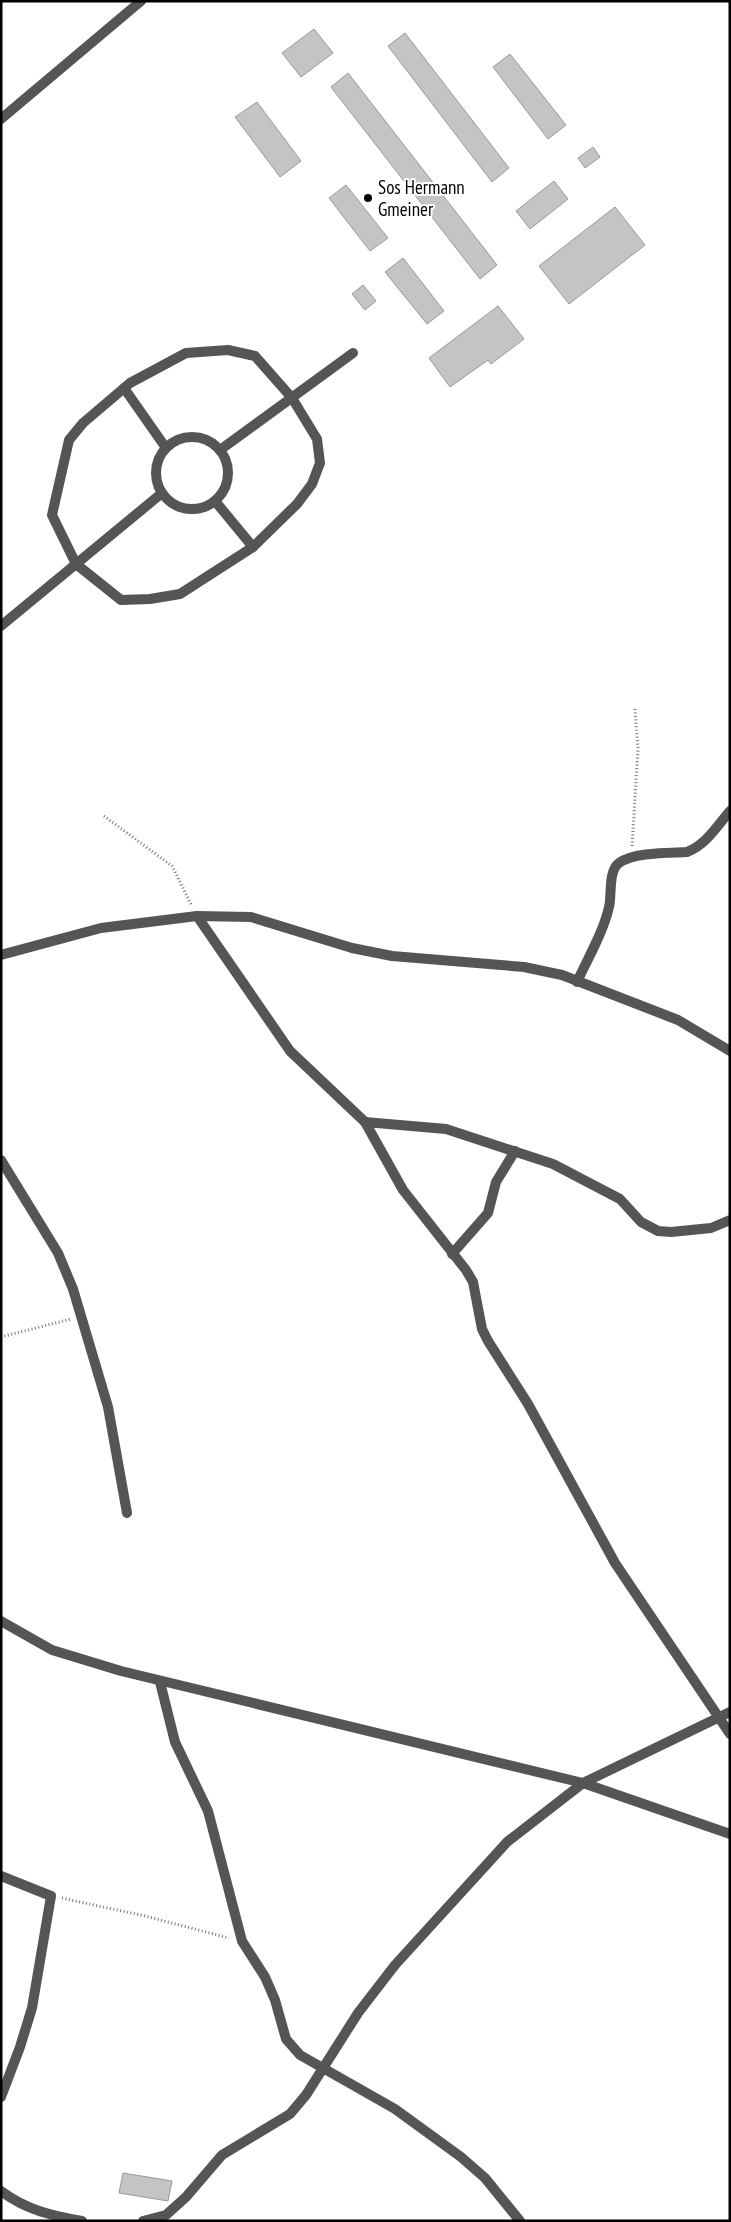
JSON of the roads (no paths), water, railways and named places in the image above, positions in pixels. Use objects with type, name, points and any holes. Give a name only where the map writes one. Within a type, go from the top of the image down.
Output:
[{"type":"street","points":[[2,117],[136,3]]},
{"type":"street","points":[[228,350],[255,356],[292,398],[317,439],[320,463],[312,484],[297,504],[253,547],[180,594],[150,599],[121,600],[76,564],[52,515],[69,440],[83,423],[124,388],[186,353],[228,350]]},
{"type":"street","points":[[220,450],[354,353]]},
{"type":"street","points":[[124,388],[166,448]]},
{"type":"street","points":[[200,438],[211,442],[220,450],[226,460],[228,476],[222,492],[215,501],[205,507],[193,509],[181,507],[171,502],[162,493],[157,482],[156,469],[166,448],[176,441],[200,438]]},
{"type":"street","points":[[1,626],[162,493]]},
{"type":"street","points":[[215,501],[253,547]]},
{"type":"street","points":[[577,982],[604,921],[614,870],[620,862],[631,857],[688,852],[696,849],[730,811]]},
{"type":"street","points":[[197,916],[290,1051],[365,1122],[403,1190],[466,1270],[472,1282],[482,1328],[488,1341],[528,1404],[615,1563],[730,1734]]},
{"type":"street","points":[[1,955],[101,928],[197,916],[251,917],[352,948],[392,956],[524,966],[562,975],[678,1020],[730,1051]]},
{"type":"street","points":[[365,1122],[446,1128],[553,1164],[599,1186],[620,1199],[641,1222],[658,1231],[671,1232],[711,1228],[730,1220]]},
{"type":"street","points":[[452,1254],[488,1212],[496,1182],[515,1152]]},
{"type":"street","points":[[1,1160],[58,1254],[80,1316],[108,1407],[127,1513]]},
{"type":"street","points":[[1,1621],[52,1650],[160,1682],[583,1783],[730,1834]]},
{"type":"street","points":[[160,1682],[175,1742],[208,1811],[242,1941],[265,1977],[275,2000],[286,2039],[300,2055],[395,2109],[461,2157],[485,2178],[520,2221]]},
{"type":"street","points":[[144,2221],[166,2215],[186,2197],[222,2155],[290,2114],[306,2095],[358,2013],[395,1965],[506,1842],[583,1783],[718,1716],[730,1712]]},
{"type":"street","points":[[1,1876],[51,1896],[32,2008],[20,2047],[1,2096]]},
{"type":"street","points":[[1,2191],[13,2200],[48,2215],[82,2221]]},
{"type":"place","name":"Sos Hermann Gmeiner","points":[[368,198]]}]
